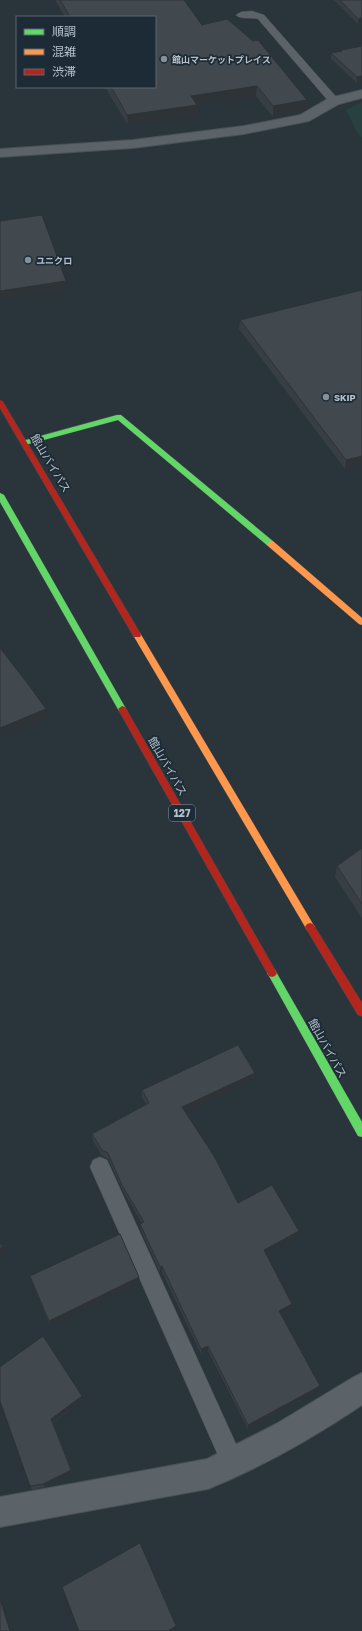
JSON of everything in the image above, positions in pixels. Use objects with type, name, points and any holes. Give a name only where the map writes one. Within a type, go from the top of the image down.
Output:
[{"type":"main road","name":"館山バイパス","points":[[0,402],[283,882],[362,1012]]},
{"type":"main road","points":[[25,443],[119,417],[305,572],[362,622]]},
{"type":"main road","name":"館山バイパス","points":[[0,495],[362,1132]]},
{"type":"street","points":[[0,153],[133,144],[244,130],[304,118],[334,101],[362,94]]},
{"type":"street","points":[[1,1509],[208,1474],[233,1463],[324,1414],[362,1388]]},
{"type":"lane","points":[[241,15],[252,14],[261,17],[334,101]]},
{"type":"lane","points":[[100,1167],[233,1463]]},
{"type":"green space","points":[[362,102],[362,138],[357,132],[346,110]]},
{"type":"building","points":[[60,0],[184,0],[202,25],[227,19],[253,41],[258,40],[307,100],[273,106],[257,86],[191,96],[197,105],[127,115],[112,88],[156,88],[156,16],[69,16]]},
{"type":"building","points":[[340,0],[362,0],[362,18],[358,19]]},
{"type":"building","points":[[362,46],[362,76],[357,77],[331,53],[342,51],[341,50]]},
{"type":"building","name":"ユニクロ","points":[[42,215],[66,281],[0,291],[0,221]]},
{"type":"building","name":"SKIP","points":[[362,290],[362,456],[346,460],[240,320]]},
{"type":"building","points":[[0,648],[46,709],[0,728]]},
{"type":"building","points":[[362,848],[362,904],[337,866]]},
{"type":"building","points":[[238,1045],[255,1073],[182,1107],[214,1156],[238,1203],[272,1185],[299,1231],[264,1250],[292,1304],[279,1311],[320,1386],[248,1425],[208,1346],[201,1349],[162,1266],[160,1267],[140,1224],[144,1222],[122,1185],[108,1153],[102,1150],[92,1134],[149,1103],[142,1090]]},
{"type":"building","points":[[120,1234],[139,1277],[49,1321],[30,1276]]},
{"type":"building","points":[[0,1242],[3,1247],[0,1249]]},
{"type":"building","points":[[43,1336],[82,1396],[51,1419],[71,1470],[43,1484],[30,1486],[0,1401],[0,1367]]},
{"type":"building","points":[[140,1543],[176,1626],[168,1631],[79,1631],[62,1587]]},
{"type":"building","points":[[0,1599],[10,1631],[0,1631]]},
{"type":"traffic: fast","points":[[25,443],[119,417],[271,544]]},
{"type":"traffic: fast","points":[[0,495],[122,709]]},
{"type":"traffic: fast","points":[[272,973],[362,1132]]},
{"type":"traffic: slow","points":[[271,544],[362,622]]},
{"type":"traffic: slow","points":[[137,635],[310,927]]},
{"type":"traffic: jam","points":[[0,402],[137,635]]},
{"type":"traffic: jam","points":[[122,709],[272,973]]},
{"type":"traffic: jam","points":[[310,927],[362,1012]]},
{"type":"place","name":"館山マーケットプレイス","points":[[164,59]]},
{"type":"place","name":"ユニクロ","points":[[28,260]]},
{"type":"place","name":"SKIP","points":[[326,397]]}]
